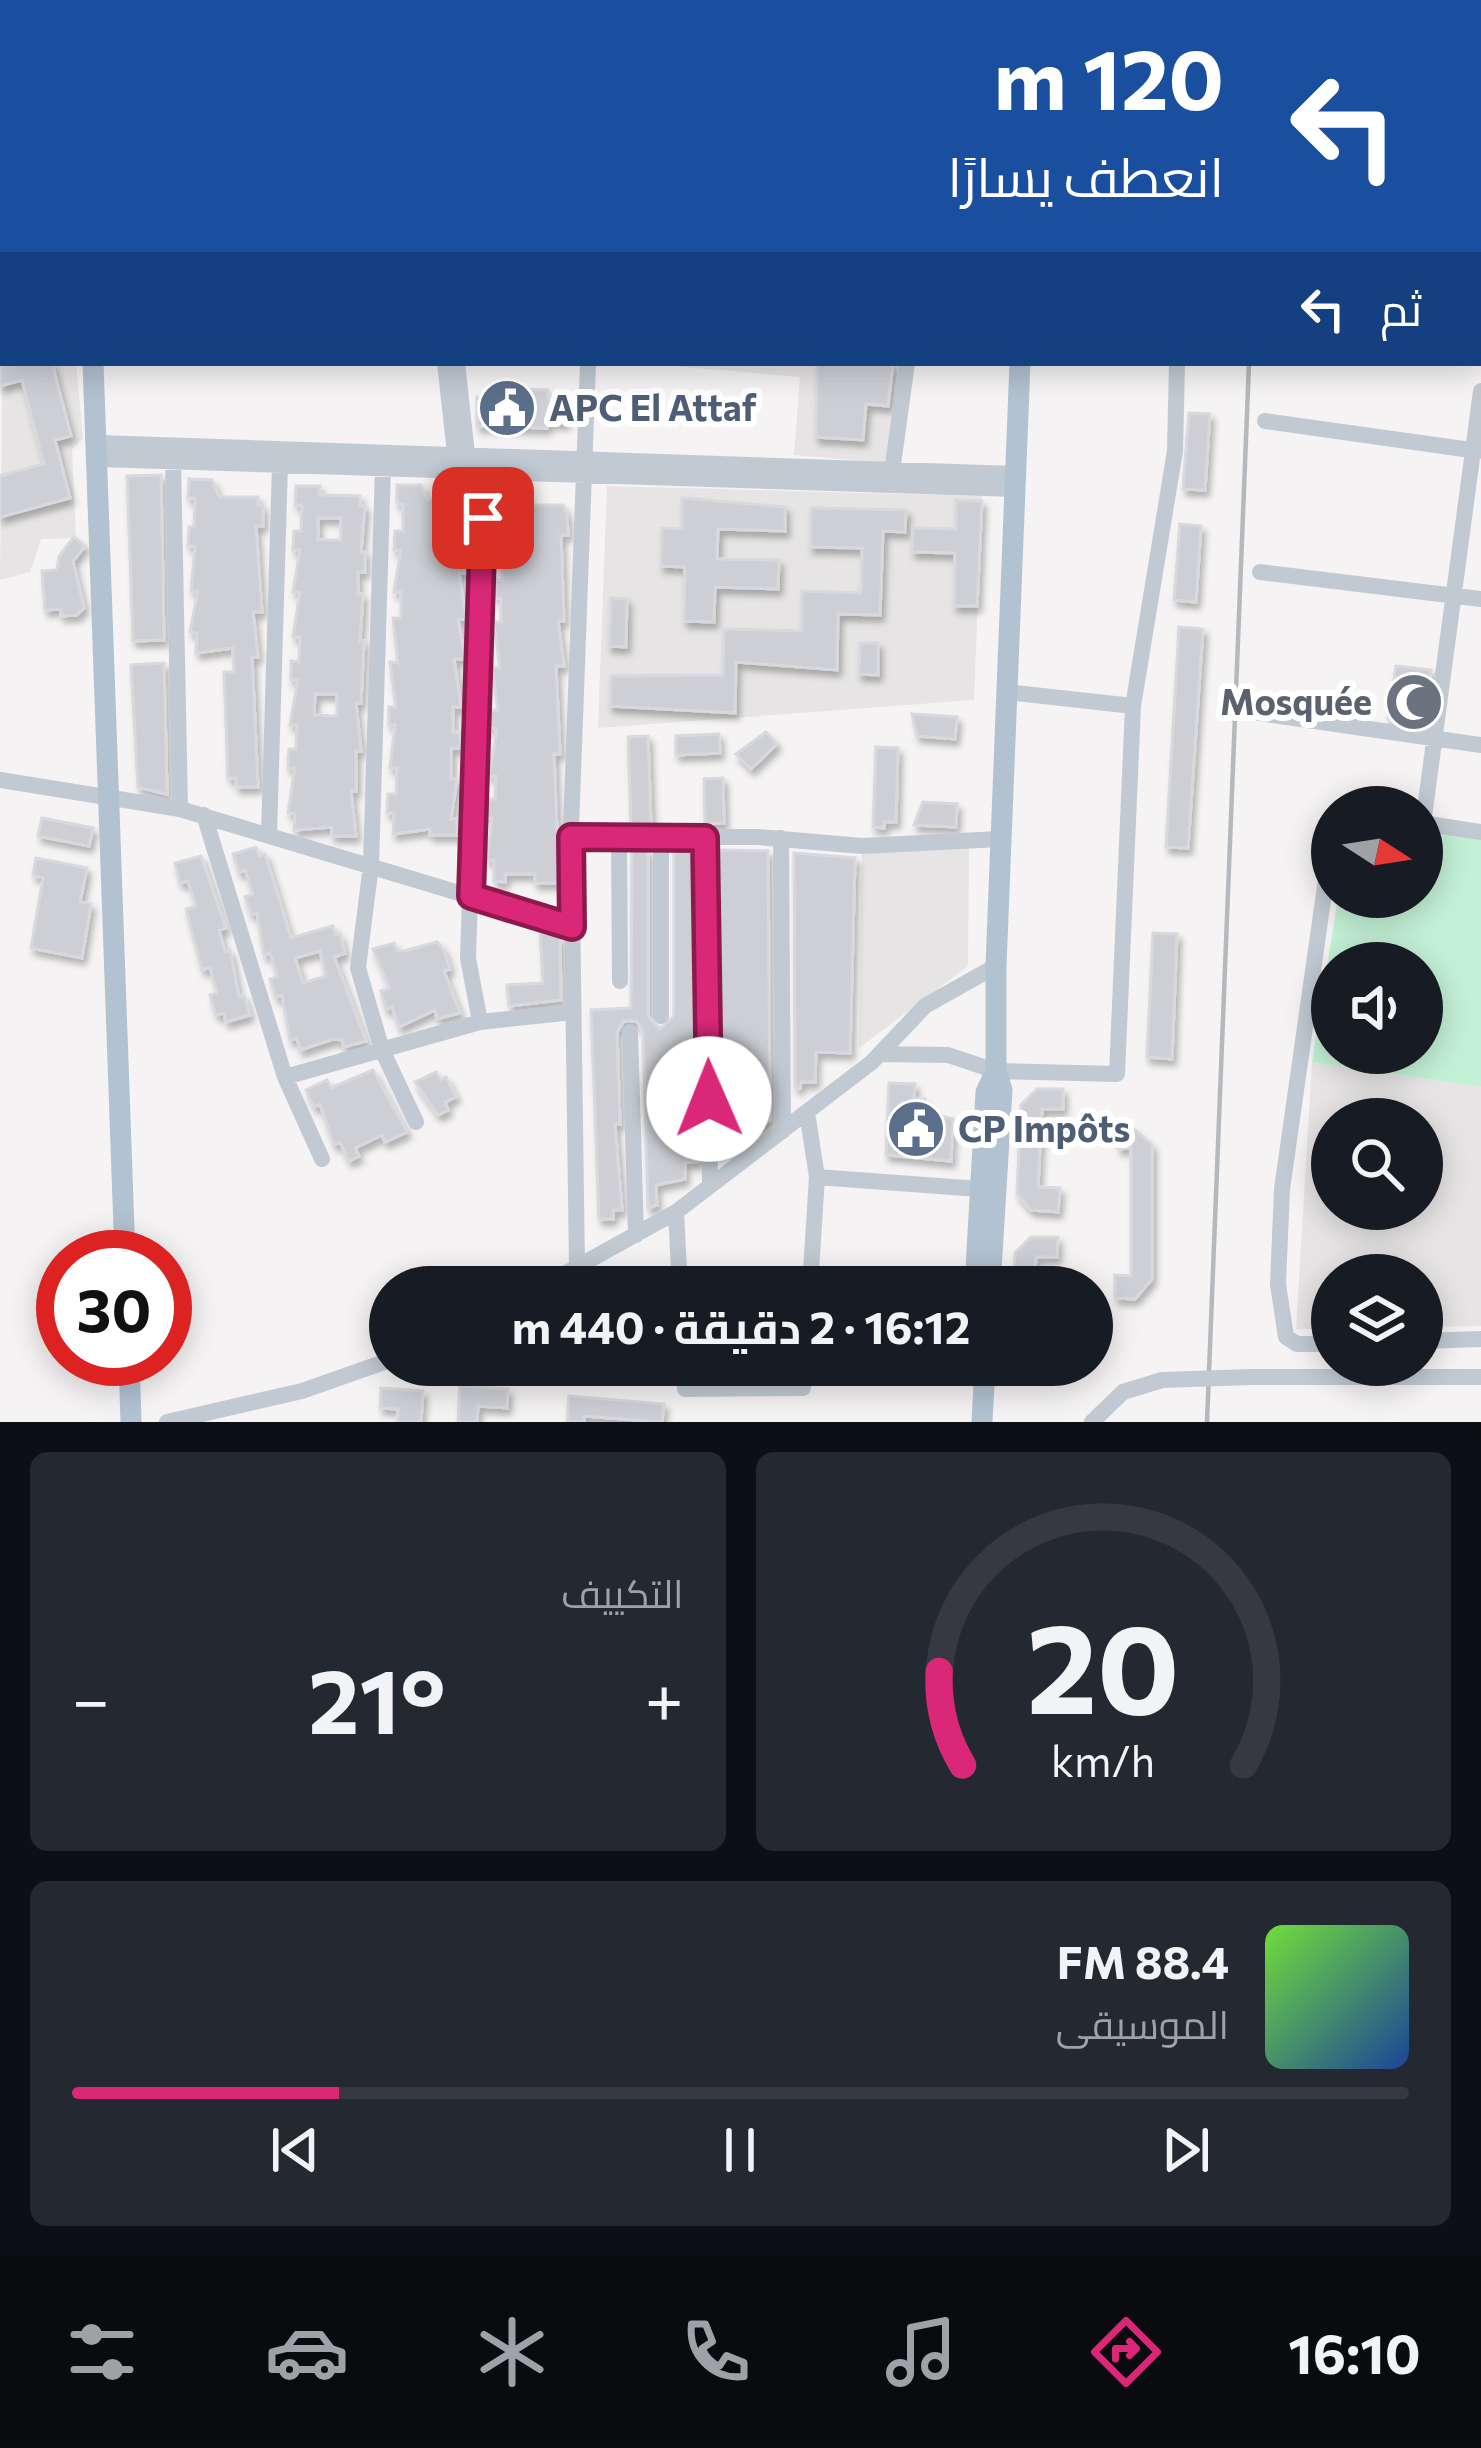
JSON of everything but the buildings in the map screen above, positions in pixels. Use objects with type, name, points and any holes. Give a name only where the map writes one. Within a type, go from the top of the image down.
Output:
[{"type":"main road","points":[[94,366],[124,1230]]},
{"type":"main road","points":[[991,1266],[1002,1090],[996,1071],[996,966],[1020,366]]},
{"type":"main road","points":[[976,1266],[986,1092],[996,1071]]},
{"type":"main road","points":[[130,1386],[131,1422]]},
{"type":"main road","points":[[970,1422],[971,1386]]},
{"type":"main road","points":[[982,1422],[985,1386]]},
{"type":"street","points":[[446,366],[466,464]]},
{"type":"street","points":[[457,366],[466,464],[468,958],[480,1022]]},
{"type":"street","points":[[577,1266],[571,837],[588,366]]},
{"type":"street","points":[[891,478],[907,366]]},
{"type":"street","points":[[880,1054],[948,1055],[996,1071],[1117,1075],[1133,706],[1175,451],[1177,366]]},
{"type":"street","points":[[1426,786],[1481,391]]},
{"type":"street","points":[[1265,422],[1476,450]]},
{"type":"street","points":[[100,451],[173,461],[383,467],[466,464]]},
{"type":"street","points":[[100,451],[1015,481]]},
{"type":"street","points":[[173,461],[180,809]]},
{"type":"street","points":[[269,835],[280,464]]},
{"type":"street","points":[[383,467],[371,865],[358,968],[382,1049],[416,1122]]},
{"type":"street","points":[[1260,572],[1481,598]]},
{"type":"street","points":[[1006,692],[1133,706]]},
{"type":"street","points":[[1259,712],[1481,746]]},
{"type":"street","points":[[0,780],[109,795],[204,815],[572,927]]},
{"type":"street","points":[[204,815],[285,1077],[322,1159]]},
{"type":"street","points":[[1443,827],[1481,832]]},
{"type":"street","points":[[571,837],[781,838],[862,846],[1000,838]]},
{"type":"street","points":[[705,838],[710,1186]]},
{"type":"street","points":[[781,838],[783,1130]]},
{"type":"street","points":[[661,839],[661,1016]]},
{"type":"street","points":[[619,840],[620,981]]},
{"type":"street","points":[[1311,1344],[1297,1344],[1286,1337],[1278,1283],[1282,1189],[1320,918]]},
{"type":"street","points":[[582,1266],[676,1212],[880,1054],[925,1006],[996,966]]},
{"type":"street","points":[[285,1077],[480,1022],[573,1012]]},
{"type":"street","points":[[630,1032],[636,1235]]},
{"type":"street","points":[[807,1112],[817,1177],[811,1266]]},
{"type":"street","points":[[817,1177],[980,1189]]},
{"type":"street","points":[[676,1212],[679,1266]]},
{"type":"street","points":[[1443,1340],[1481,1339]]},
{"type":"street","points":[[166,1422],[302,1391],[369,1367]]},
{"type":"street","points":[[1092,1422],[1123,1392],[1162,1380],[1481,1378]]},
{"type":"street","points":[[686,1386],[803,1386]]},
{"type":"shaded area","points":[[3,366],[76,366],[83,438],[72,449],[76,538],[41,539],[30,572],[0,580]]},
{"type":"shaded area","points":[[674,366],[898,366],[889,463],[794,455],[800,377]]},
{"type":"shaded area","points":[[607,486],[982,496],[974,700],[598,728]]},
{"type":"shaded area","points":[[969,841],[968,966],[859,1048],[862,846]]},
{"type":"shaded area","points":[[1311,1074],[1393,1074],[1481,1087],[1481,1326],[1443,1327],[1443,1254],[1311,1254],[1311,1329],[1296,1329]]},
{"type":"green space","points":[[1443,833],[1481,838],[1481,1087],[1393,1074],[1443,1074],[1443,942],[1331,942],[1335,918],[1443,918]]},
{"type":"railway","points":[[1207,1422],[1249,366]]},
{"type":"place","name":"APC El Attaf","points":[[507,408]]},
{"type":"place","name":"Mosquée","points":[[1414,702]]},
{"type":"place","name":"CP Impôts","points":[[916,1129]]},
{"type":"route","points":[[483,518],[471,896],[572,927],[571,837],[608,841],[705,838],[709,1099]]}]
